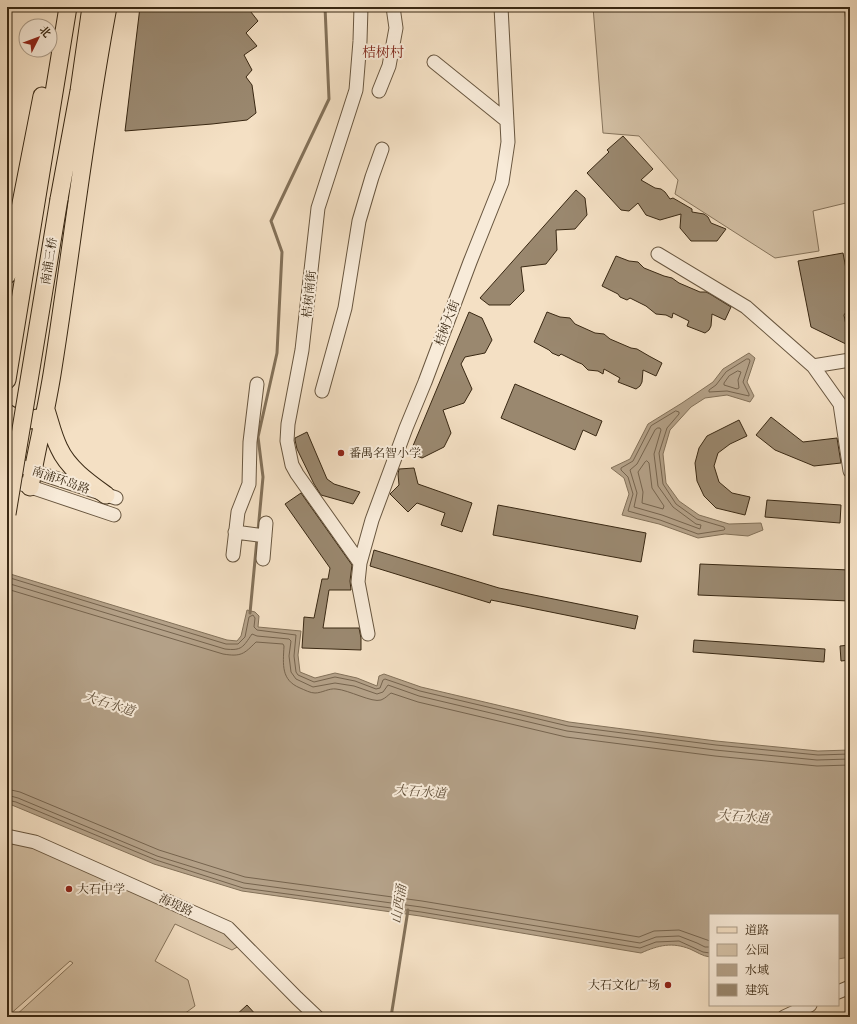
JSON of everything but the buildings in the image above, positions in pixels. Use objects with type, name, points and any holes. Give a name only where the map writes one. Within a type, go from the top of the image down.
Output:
[{"type":"main road","points":[[7,275],[48,62],[57,7]]},
{"type":"main road","name":"南浦三桥","points":[[7,380],[68,7]]},
{"type":"main road","name":"南浦三桥","points":[[7,514],[59,199],[79,91],[91,7]]},
{"type":"main road","points":[[32,479],[53,369],[98,57],[108,7]]},
{"type":"main road","points":[[7,414],[16,418],[33,420],[44,413],[45,408]]},
{"type":"main road","points":[[45,408],[54,436],[65,458],[82,477],[111,497]]},
{"type":"street","name":"桔树南街","points":[[360,7],[360,41],[356,90],[318,208],[302,350],[288,424],[287,441],[292,465],[297,474],[360,563]]},
{"type":"street","points":[[379,91],[389,66],[396,28],[393,7]]},
{"type":"street","name":"桔树大街","points":[[368,634],[358,582],[360,563],[372,520],[406,428],[502,182],[508,142],[501,7]]},
{"type":"street","points":[[434,62],[507,121]]},
{"type":"street","points":[[322,391],[345,308],[359,221],[382,149]]},
{"type":"street","points":[[658,254],[746,307],[813,366],[845,403],[850,471]]},
{"type":"street","points":[[813,366],[850,360]]},
{"type":"street","points":[[233,555],[238,512],[249,484],[250,442],[257,384]]},
{"type":"street","name":"南浦环岛路","points":[[7,460],[32,479],[114,515]]},
{"type":"street","name":"南浦环岛路","points":[[7,478],[32,479],[111,497]]},
{"type":"street","points":[[263,559],[266,522]]},
{"type":"street","points":[[235,532],[265,536]]},
{"type":"street","name":"海堤路","points":[[7,836],[36,842],[228,928],[317,1017]]},
{"type":"street","points":[[839,992],[850,987]]},
{"type":"street","points":[[839,999],[850,996]]},
{"type":"street","points":[[784,1017],[805,1008]]},
{"type":"green space","points":[[593,7],[844,7],[850,51],[850,202],[813,211],[819,251],[775,258],[675,194],[678,180],[639,136],[603,133]]},
{"type":"green space","name":"大石中学","points":[[7,841],[35,846],[226,933],[239,946],[232,950],[175,924],[155,961],[188,980],[195,1006],[180,1017],[14,1017],[73,963],[70,961],[7,1017]]},
{"type":"water","points":[[749,353],[755,358],[747,382],[754,396],[750,402],[727,395],[705,398],[691,407],[670,430],[663,454],[666,483],[679,501],[699,515],[729,524],[761,523],[763,530],[748,536],[725,534],[698,538],[659,524],[622,515],[629,494],[624,478],[611,468],[630,459],[648,424],[713,382],[723,369]]},
{"type":"water","name":"大石水道","points":[[7,573],[227,640],[237,641],[241,636],[247,610],[255,612],[259,616],[258,627],[301,631],[298,655],[300,672],[315,678],[335,673],[357,678],[377,686],[379,676],[384,674],[421,687],[569,722],[716,741],[818,751],[850,750],[850,957],[839,959],[839,914],[709,914],[709,957],[690,949],[671,945],[660,946],[641,953],[420,916],[242,891],[154,864],[7,803]]},
{"type":"waterway","points":[[258,531],[263,477],[258,437],[277,353],[282,252],[271,221],[329,99],[325,7]]},
{"type":"waterway","points":[[250,613],[257,539]]},
{"type":"waterway","name":"山西涌","points":[[391,1017],[408,910]]},
{"type":"place","name":"番禺名智小学","points":[[341,453]]},
{"type":"place","name":"大石中学","points":[[69,889]]},
{"type":"place","name":"大石文化广场","points":[[668,985]]},
{"type":"district","name":"桔树村","points":[[383,52]]}]
